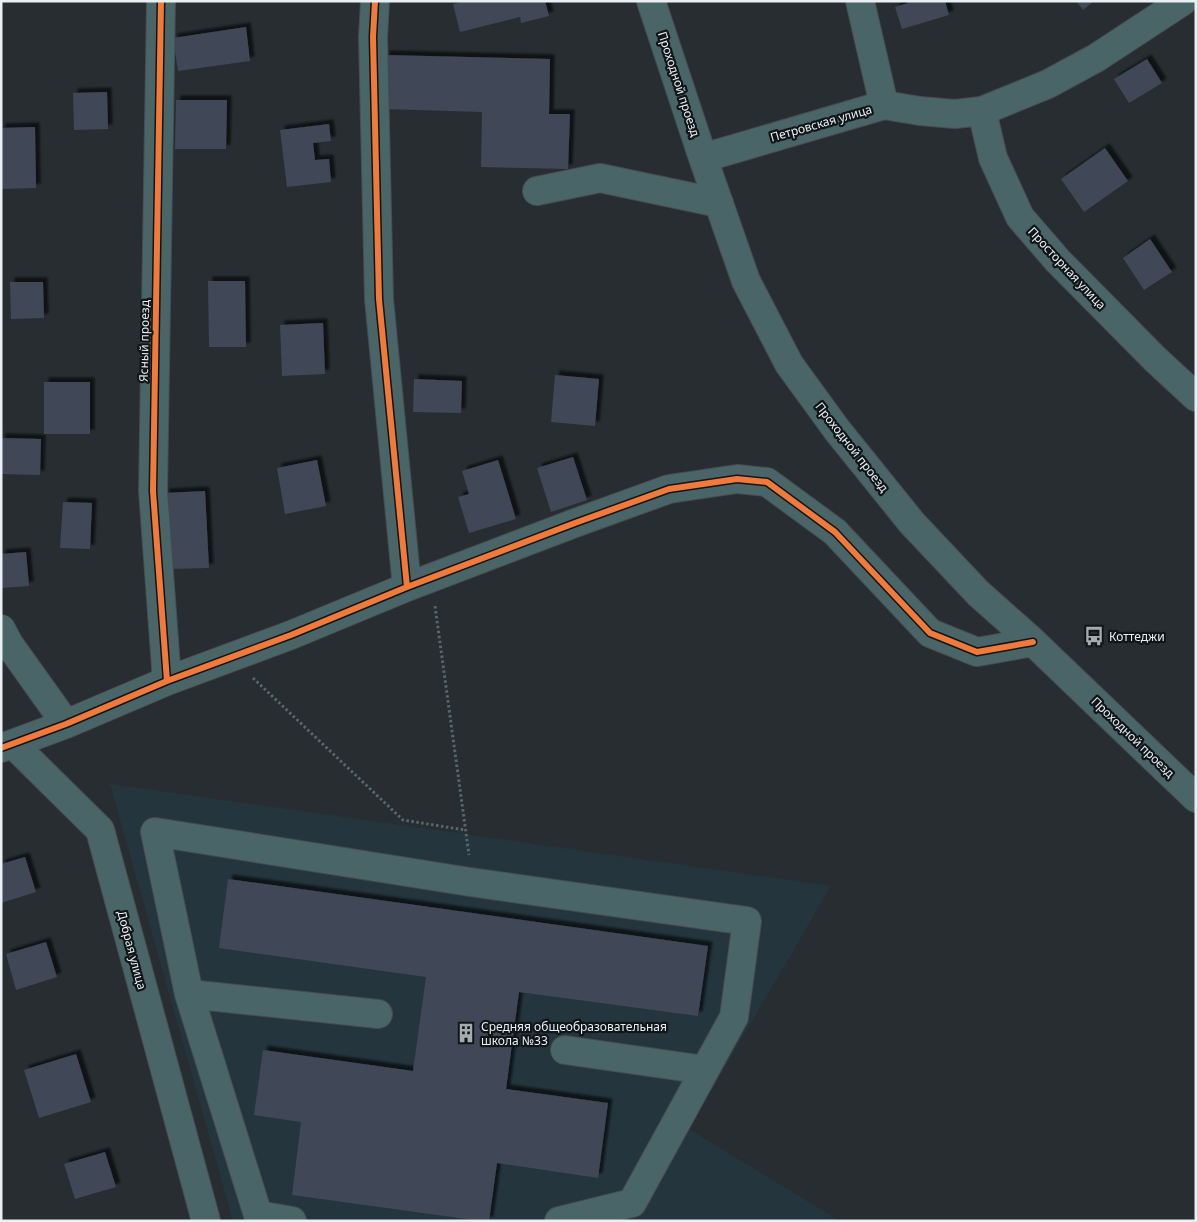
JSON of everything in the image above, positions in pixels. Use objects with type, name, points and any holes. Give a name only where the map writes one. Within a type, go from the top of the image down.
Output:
[{"type":"street","name":"Ясный проезд","points":[[161,1],[153,491],[167,682]]},
{"type":"street","points":[[375,1],[373,37],[379,299],[419,583]]},
{"type":"street","name":"Проходной проезд","points":[[651,1],[702,158],[746,281],[789,364],[837,430],[912,523],[978,593],[1033,642],[1196,798]]},
{"type":"street","points":[[860,1],[884,105]]},
{"type":"street","name":"Петровская улица","points":[[702,158],[884,105],[955,114],[982,111],[1048,84],[1096,58],[1183,1]]},
{"type":"street","name":"Просторная улица","points":[[982,111],[993,158],[1020,217],[1058,261],[1155,359],[1196,397]]},
{"type":"street","points":[[537,191],[600,178],[719,203]]},
{"type":"street","name":"Добрая улица","points":[[206,1221],[100,830],[7,746],[419,583],[669,489],[737,479],[767,482],[835,532],[930,633],[977,652],[1033,642]]},
{"type":"street","points":[[1,629],[56,728]]},
{"type":"street","points":[[292,1221],[258,1215],[189,994],[155,832],[470,882],[747,921],[734,1017],[632,1203],[559,1221]]},
{"type":"street","points":[[189,994],[378,1014]]},
{"type":"street","points":[[565,1050],[705,1070]]},
{"type":"path","points":[[419,583],[470,862]]},
{"type":"path","points":[[231,657],[403,820],[465,830]]},
{"type":"shaded area","points":[[110,784],[831,886],[689,1129],[840,1221],[233,1221]]},
{"type":"building","points":[[463,1],[545,1],[549,16],[521,23],[520,17],[460,32],[453,4]]},
{"type":"building","points":[[907,1],[945,1],[949,15],[902,29],[895,7],[908,3]]},
{"type":"building","points":[[1076,1],[1094,1],[1083,10]]},
{"type":"building","points":[[246,27],[250,61],[178,71],[173,38]]},
{"type":"building","points":[[385,55],[550,59],[549,114],[570,114],[568,169],[481,167],[482,112],[384,109]]},
{"type":"building","points":[[1147,59],[1162,83],[1129,103],[1114,79]]},
{"type":"building","points":[[107,92],[108,129],[74,130],[73,93]]},
{"type":"building","points":[[176,100],[227,100],[226,149],[175,149]]},
{"type":"building","points":[[329,124],[331,141],[313,143],[315,160],[329,159],[331,182],[287,187],[280,130]]},
{"type":"building","points":[[35,127],[36,188],[1,189],[1,128]]},
{"type":"building","points":[[1105,148],[1128,181],[1084,212],[1061,179]]},
{"type":"building","points":[[1150,239],[1172,272],[1144,290],[1123,258]]},
{"type":"building","points":[[208,281],[245,281],[246,347],[209,347]]},
{"type":"building","points":[[10,282],[43,282],[44,318],[11,319]]},
{"type":"building","points":[[323,323],[325,374],[282,376],[280,325]]},
{"type":"building","points":[[555,375],[599,379],[595,426],[551,422]]},
{"type":"building","points":[[414,379],[462,381],[461,413],[413,412]]},
{"type":"building","points":[[44,382],[90,382],[90,434],[44,434]]},
{"type":"building","points":[[1,438],[41,439],[40,475],[1,474]]},
{"type":"building","points":[[573,457],[587,500],[551,512],[537,468]]},
{"type":"building","points":[[317,460],[326,506],[285,514],[277,468]]},
{"type":"building","points":[[498,460],[516,519],[469,533],[458,497],[469,494],[462,471]]},
{"type":"building","points":[[205,491],[209,568],[168,569],[165,493]]},
{"type":"building","points":[[63,502],[92,503],[90,549],[60,548]]},
{"type":"building","points":[[26,552],[29,586],[1,588],[1,554]]},
{"type":"building","points":[[25,857],[36,892],[1,903],[1,864]]},
{"type":"building","name":"Средняя общеобразовательная школа №33","points":[[228,879],[708,946],[698,1016],[519,992],[506,1089],[608,1103],[598,1178],[497,1163],[489,1221],[292,1195],[301,1122],[254,1115],[263,1050],[413,1071],[426,977],[219,948]]},
{"type":"building","points":[[46,942],[57,977],[16,990],[6,954]]},
{"type":"building","points":[[76,1054],[91,1102],[39,1118],[24,1070]]},
{"type":"building","points":[[105,1152],[116,1187],[75,1199],[64,1164]]},
{"type":"cycle path","points":[[161,1],[153,491],[167,681]]},
{"type":"cycle path","points":[[375,1],[373,37],[379,299],[407,587]]},
{"type":"cycle path","points":[[1,748],[66,724],[167,681],[291,635],[407,587],[575,523],[669,489],[737,479],[767,482],[835,532],[930,633],[977,652],[1033,642]]},
{"type":"place","name":"Коттеджи","points":[[1094,636]]},
{"type":"place","name":"Средняя общеобразовательная школа №33","points":[[466,1033]]}]
